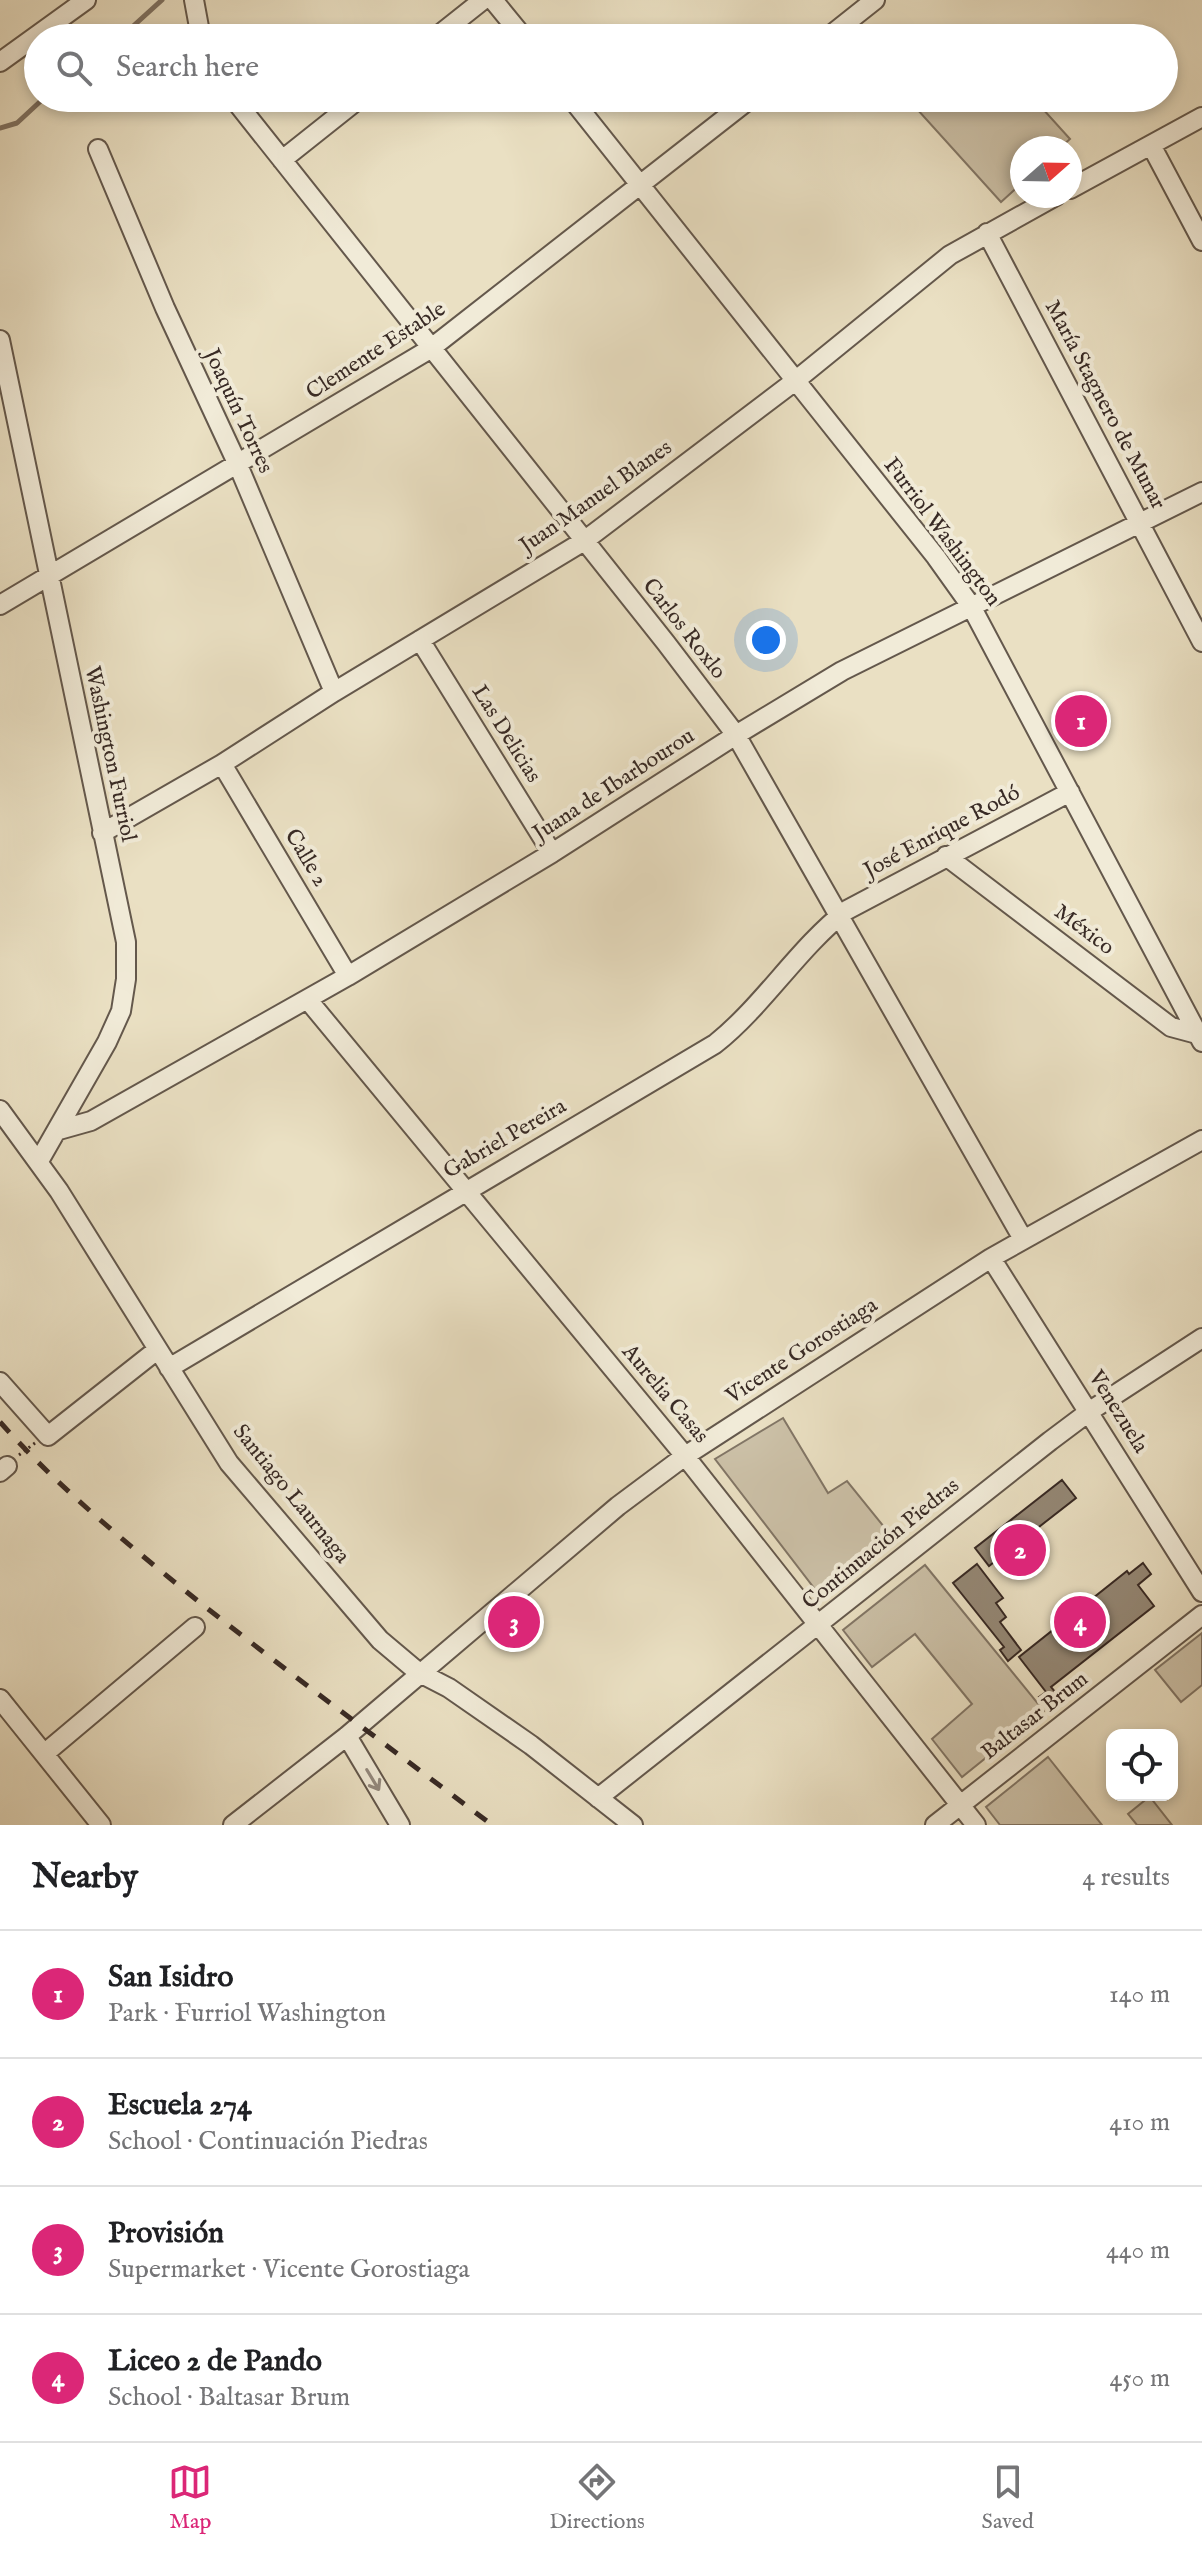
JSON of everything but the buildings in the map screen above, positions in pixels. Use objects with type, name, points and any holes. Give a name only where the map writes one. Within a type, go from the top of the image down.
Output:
[{"type":"street","points":[[53,24],[86,0]]},
{"type":"street","points":[[194,0],[198,24]]},
{"type":"street","points":[[453,24],[483,0]]},
{"type":"street","points":[[493,0],[513,24]]},
{"type":"street","points":[[845,24],[875,0]]},
{"type":"street","points":[[0,62],[24,45]]},
{"type":"street","name":"Carlos Roxlo","points":[[244,112],[736,735],[838,918],[940,1088],[1023,1239]]},
{"type":"street","points":[[282,160],[342,112]]},
{"type":"street","name":"Furriol Washington","points":[[582,112],[936,557],[971,606],[1200,1038]]},
{"type":"street","name":"Clemente Estable","points":[[0,605],[430,349],[733,112]]},
{"type":"street","points":[[1082,182],[1202,117]]},
{"type":"street","points":[[1151,145],[1202,241]]},
{"type":"street","name":"Joaquín Torres","points":[[98,149],[165,308],[238,465],[334,692]]},
{"type":"street","name":"Juan Manuel Blanes","points":[[102,833],[222,764],[334,692],[584,541],[795,381],[950,255],[1034,208]]},
{"type":"street","name":"María Stagnero de Munar","points":[[987,233],[1202,642]]},
{"type":"street","name":"Washington Furriol","points":[[0,340],[126,942],[126,979],[121,1011],[59,1130],[39,1161]]},
{"type":"street","name":"Juana de Ibarbourou","points":[[59,1130],[91,1121],[308,1000],[552,853],[842,671],[1202,492]]},
{"type":"street","name":"Las Delicias","points":[[420,640],[552,853]]},
{"type":"street","name":"Calle 2","points":[[222,764],[348,976]]},
{"type":"street","name":"José Enrique Rodó","points":[[838,918],[946,856],[1070,792]]},
{"type":"street","name":"México","points":[[946,856],[1171,1027],[1200,1038]]},
{"type":"street","name":"Gabriel Pereira","points":[[169,1368],[464,1190],[715,1044],[738,1025],[838,918]]},
{"type":"street","name":"Aurelia Casas","points":[[308,1000],[685,1456],[976,1825]]},
{"type":"street","name":"Santiago Laurnaga","points":[[0,1110],[39,1161],[229,1463],[380,1640],[418,1672],[449,1688],[507,1729],[633,1825]]},
{"type":"street","name":"Vicente Gorostiaga","points":[[233,1825],[347,1736],[418,1672],[618,1506],[685,1456],[991,1258],[1202,1140]]},
{"type":"street","name":"Venezuela","points":[[991,1258],[1202,1592]]},
{"type":"street","name":"Continuación Piedras","points":[[598,1798],[1090,1411],[1202,1338]]},
{"type":"street","points":[[0,1382],[48,1436],[157,1350]]},
{"type":"street","name":"Baltasar Brum","points":[[935,1825],[1202,1615]]},
{"type":"street","points":[[44,1754],[195,1627]]},
{"type":"street","points":[[0,1699],[101,1825]]},
{"type":"street","points":[[347,1736],[400,1825]]},
{"type":"path","points":[[4,1469],[25,1450],[48,1436]]},
{"type":"shaded area","points":[[920,112],[1046,112],[1067,136],[1010,136],[1010,194],[1001,202]]},
{"type":"shaded area","points":[[1093,702],[1105,724],[1071,742],[1057,718]]},
{"type":"shaded area","points":[[783,1418],[828,1493],[847,1481],[893,1538],[821,1597],[715,1459]]},
{"type":"shaded area","points":[[925,1565],[1044,1711],[962,1777],[932,1739],[972,1704],[915,1634],[872,1667],[843,1630]]},
{"type":"shaded area","points":[[1202,1633],[1202,1685],[1181,1702],[1155,1670]]},
{"type":"shaded area","points":[[1048,1757],[1102,1825],[1000,1825],[986,1807]]},
{"type":"shaded area","points":[[1144,1801],[1153,1801],[1172,1825],[1137,1825],[1128,1814]]},
{"type":"waterway","points":[[135,24],[162,0]]},
{"type":"waterway","points":[[0,128],[17,123],[29,112]]},
{"type":"railway","points":[[0,1422],[69,1492],[168,1577],[492,1825]]},
{"type":"place","name":"San Isidro","points":[[1081,721]]},
{"type":"place","name":"Escuela 274","points":[[1020,1550]]},
{"type":"place","name":"Provisión","points":[[514,1622]]},
{"type":"place","name":"Liceo 2 de Pando","points":[[1080,1622]]}]
